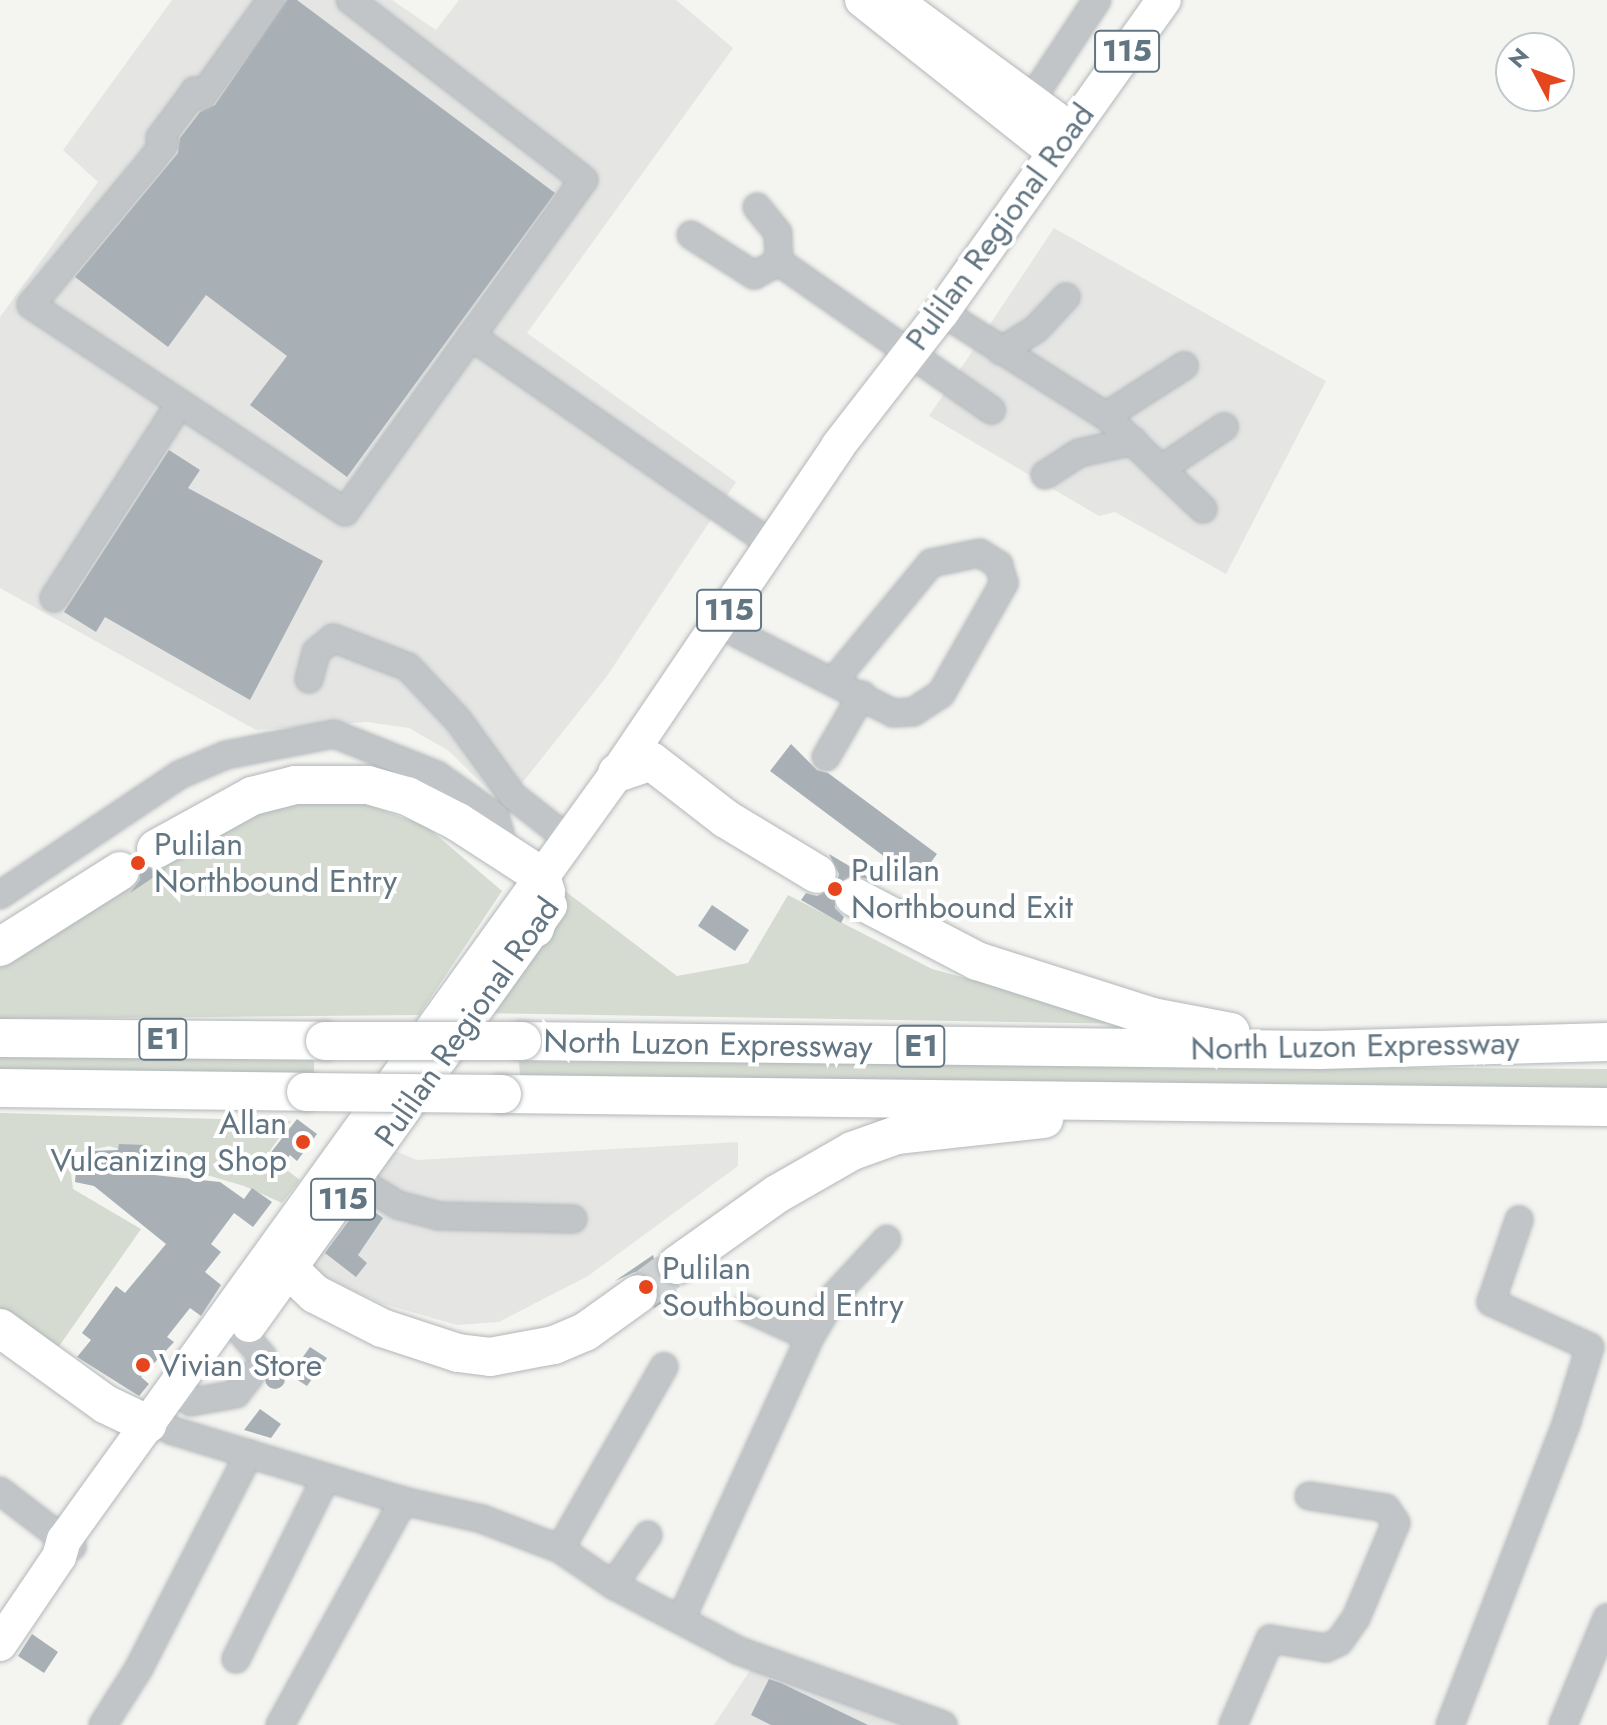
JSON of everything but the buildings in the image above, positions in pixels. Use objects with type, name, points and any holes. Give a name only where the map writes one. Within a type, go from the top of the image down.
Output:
[{"type":"highway","points":[[634,767],[817,874]]},
{"type":"highway","points":[[156,849],[252,796],[331,782],[407,796],[541,876],[546,892],[535,928]]},
{"type":"highway","points":[[0,947],[120,871]]},
{"type":"highway","points":[[854,897],[990,966],[1152,1017],[1320,1050]]},
{"type":"highway","name":"North Luzon Expressway","points":[[0,1038],[1320,1050],[1607,1042]]},
{"type":"highway","name":"North Luzon Expressway","points":[[0,1088],[1607,1107]]},
{"type":"highway","points":[[677,1265],[821,1167],[897,1135],[1197,1100]]},
{"type":"highway","points":[[295,1224],[289,1244],[291,1271],[315,1294],[382,1328],[425,1345],[490,1357],[522,1354],[575,1336],[638,1294]]},
{"type":"highway","points":[[0,1328],[105,1404],[158,1427]]},
{"type":"main road","points":[[862,0],[1034,114],[1090,101]]},
{"type":"main road","points":[[894,0],[1063,141]]},
{"type":"main road","name":"Pulilan Regional Road","points":[[158,1427],[252,1355],[291,1271],[535,928],[838,446],[866,415],[942,312],[1164,0]]},
{"type":"main road","points":[[1033,184],[1034,114]]},
{"type":"main road","name":"Pulilan Regional Road","points":[[65,1547],[158,1427],[295,1224],[568,839],[634,767],[738,634],[844,478],[865,432],[866,415]]},
{"type":"main road","name":"115","points":[[0,1644],[65,1547]]},
{"type":"street","points":[[271,0],[202,96],[195,91],[160,138],[165,143],[151,161],[31,305],[345,512],[584,180],[350,0]]},
{"type":"street","points":[[1034,114],[1097,0]]},
{"type":"street","points":[[757,207],[778,233],[779,262]]},
{"type":"street","points":[[691,235],[754,275],[779,262]]},
{"type":"street","points":[[779,262],[908,355],[991,410]]},
{"type":"street","points":[[1001,351],[1036,329],[1066,297]]},
{"type":"street","points":[[942,312],[1106,416],[1203,509]]},
{"type":"street","points":[[471,336],[773,545]]},
{"type":"street","points":[[1106,416],[1184,366]]},
{"type":"street","points":[[54,598],[180,403]]},
{"type":"street","points":[[1161,469],[1224,427]]},
{"type":"street","points":[[1045,475],[1079,453],[1134,441]]},
{"type":"street","points":[[738,634],[893,713],[913,712],[941,694],[1004,583],[999,565],[980,553],[931,563],[833,682]]},
{"type":"street","points":[[309,679],[316,652],[333,638],[408,667],[458,720],[513,796],[568,839]]},
{"type":"street","points":[[826,757],[862,695]]},
{"type":"street","points":[[0,895],[179,775],[226,755],[334,734],[437,775],[495,816],[505,852]]},
{"type":"street","points":[[357,1180],[398,1205],[439,1216],[573,1219]]},
{"type":"street","points":[[1450,1725],[1567,1421],[1590,1347],[1491,1302],[1519,1220]]},
{"type":"street","points":[[681,1619],[810,1337],[835,1295],[887,1239]]},
{"type":"street","points":[[746,1308],[810,1337]]},
{"type":"street","points":[[560,1549],[664,1367]]},
{"type":"street","points":[[158,1427],[403,1501],[482,1519],[560,1549],[613,1585],[780,1670],[943,1725]]},
{"type":"street","points":[[103,1725],[139,1668],[249,1454]]},
{"type":"street","points":[[236,1659],[326,1478]]},
{"type":"street","points":[[0,1491],[65,1547]]},
{"type":"street","points":[[1233,1725],[1270,1639],[1326,1648],[1339,1642],[1356,1618],[1396,1523],[1386,1508],[1309,1496]]},
{"type":"street","points":[[280,1725],[403,1501]]},
{"type":"street","points":[[613,1585],[648,1535]]},
{"type":"street","points":[[1563,1725],[1607,1618]]},
{"type":"shaded area","points":[[172,0],[392,0],[436,30],[459,0],[676,0],[733,48],[527,333],[736,482],[607,676],[504,806],[449,751],[409,728],[367,722],[256,730],[0,588],[0,317],[98,182],[63,150]]},
{"type":"shaded area","points":[[1054,228],[1326,381],[1226,574],[1115,512],[1099,516],[929,416]]},
{"type":"shaded area","points":[[315,797],[362,803],[426,826],[502,891],[419,1015],[0,1019],[0,957],[203,831]]},
{"type":"shaded area","points":[[565,891],[677,976],[748,963],[788,895],[932,969],[1137,1024],[479,1013]]},
{"type":"shaded area","points":[[0,1055],[314,1058],[314,1074],[0,1073]]},
{"type":"shaded area","points":[[519,1061],[1607,1069],[1607,1088],[520,1077]]},
{"type":"shaded area","points":[[0,1113],[291,1121],[267,1155],[300,1180],[282,1203],[244,1186],[109,1146],[76,1153],[70,1165],[73,1189],[141,1229],[48,1362],[0,1319]]},
{"type":"shaded area","points":[[738,1142],[738,1166],[588,1276],[499,1322],[457,1325],[380,1303],[307,1268],[388,1148],[417,1160]]},
{"type":"shaded area","points":[[753,1666],[909,1725],[714,1725]]},
{"type":"tunnel","points":[[638,1294],[677,1265]]},
{"type":"place","name":"Pulilan Northbound Entry","points":[[138,863]]},
{"type":"place","name":"Pulilan Northbound Exit","points":[[835,889]]},
{"type":"place","name":"Allan Vulcanizing Shop","points":[[303,1142]]},
{"type":"place","name":"Pulilan Southbound Entry","points":[[646,1287]]},
{"type":"place","name":"Vivian Store","points":[[143,1365]]}]
